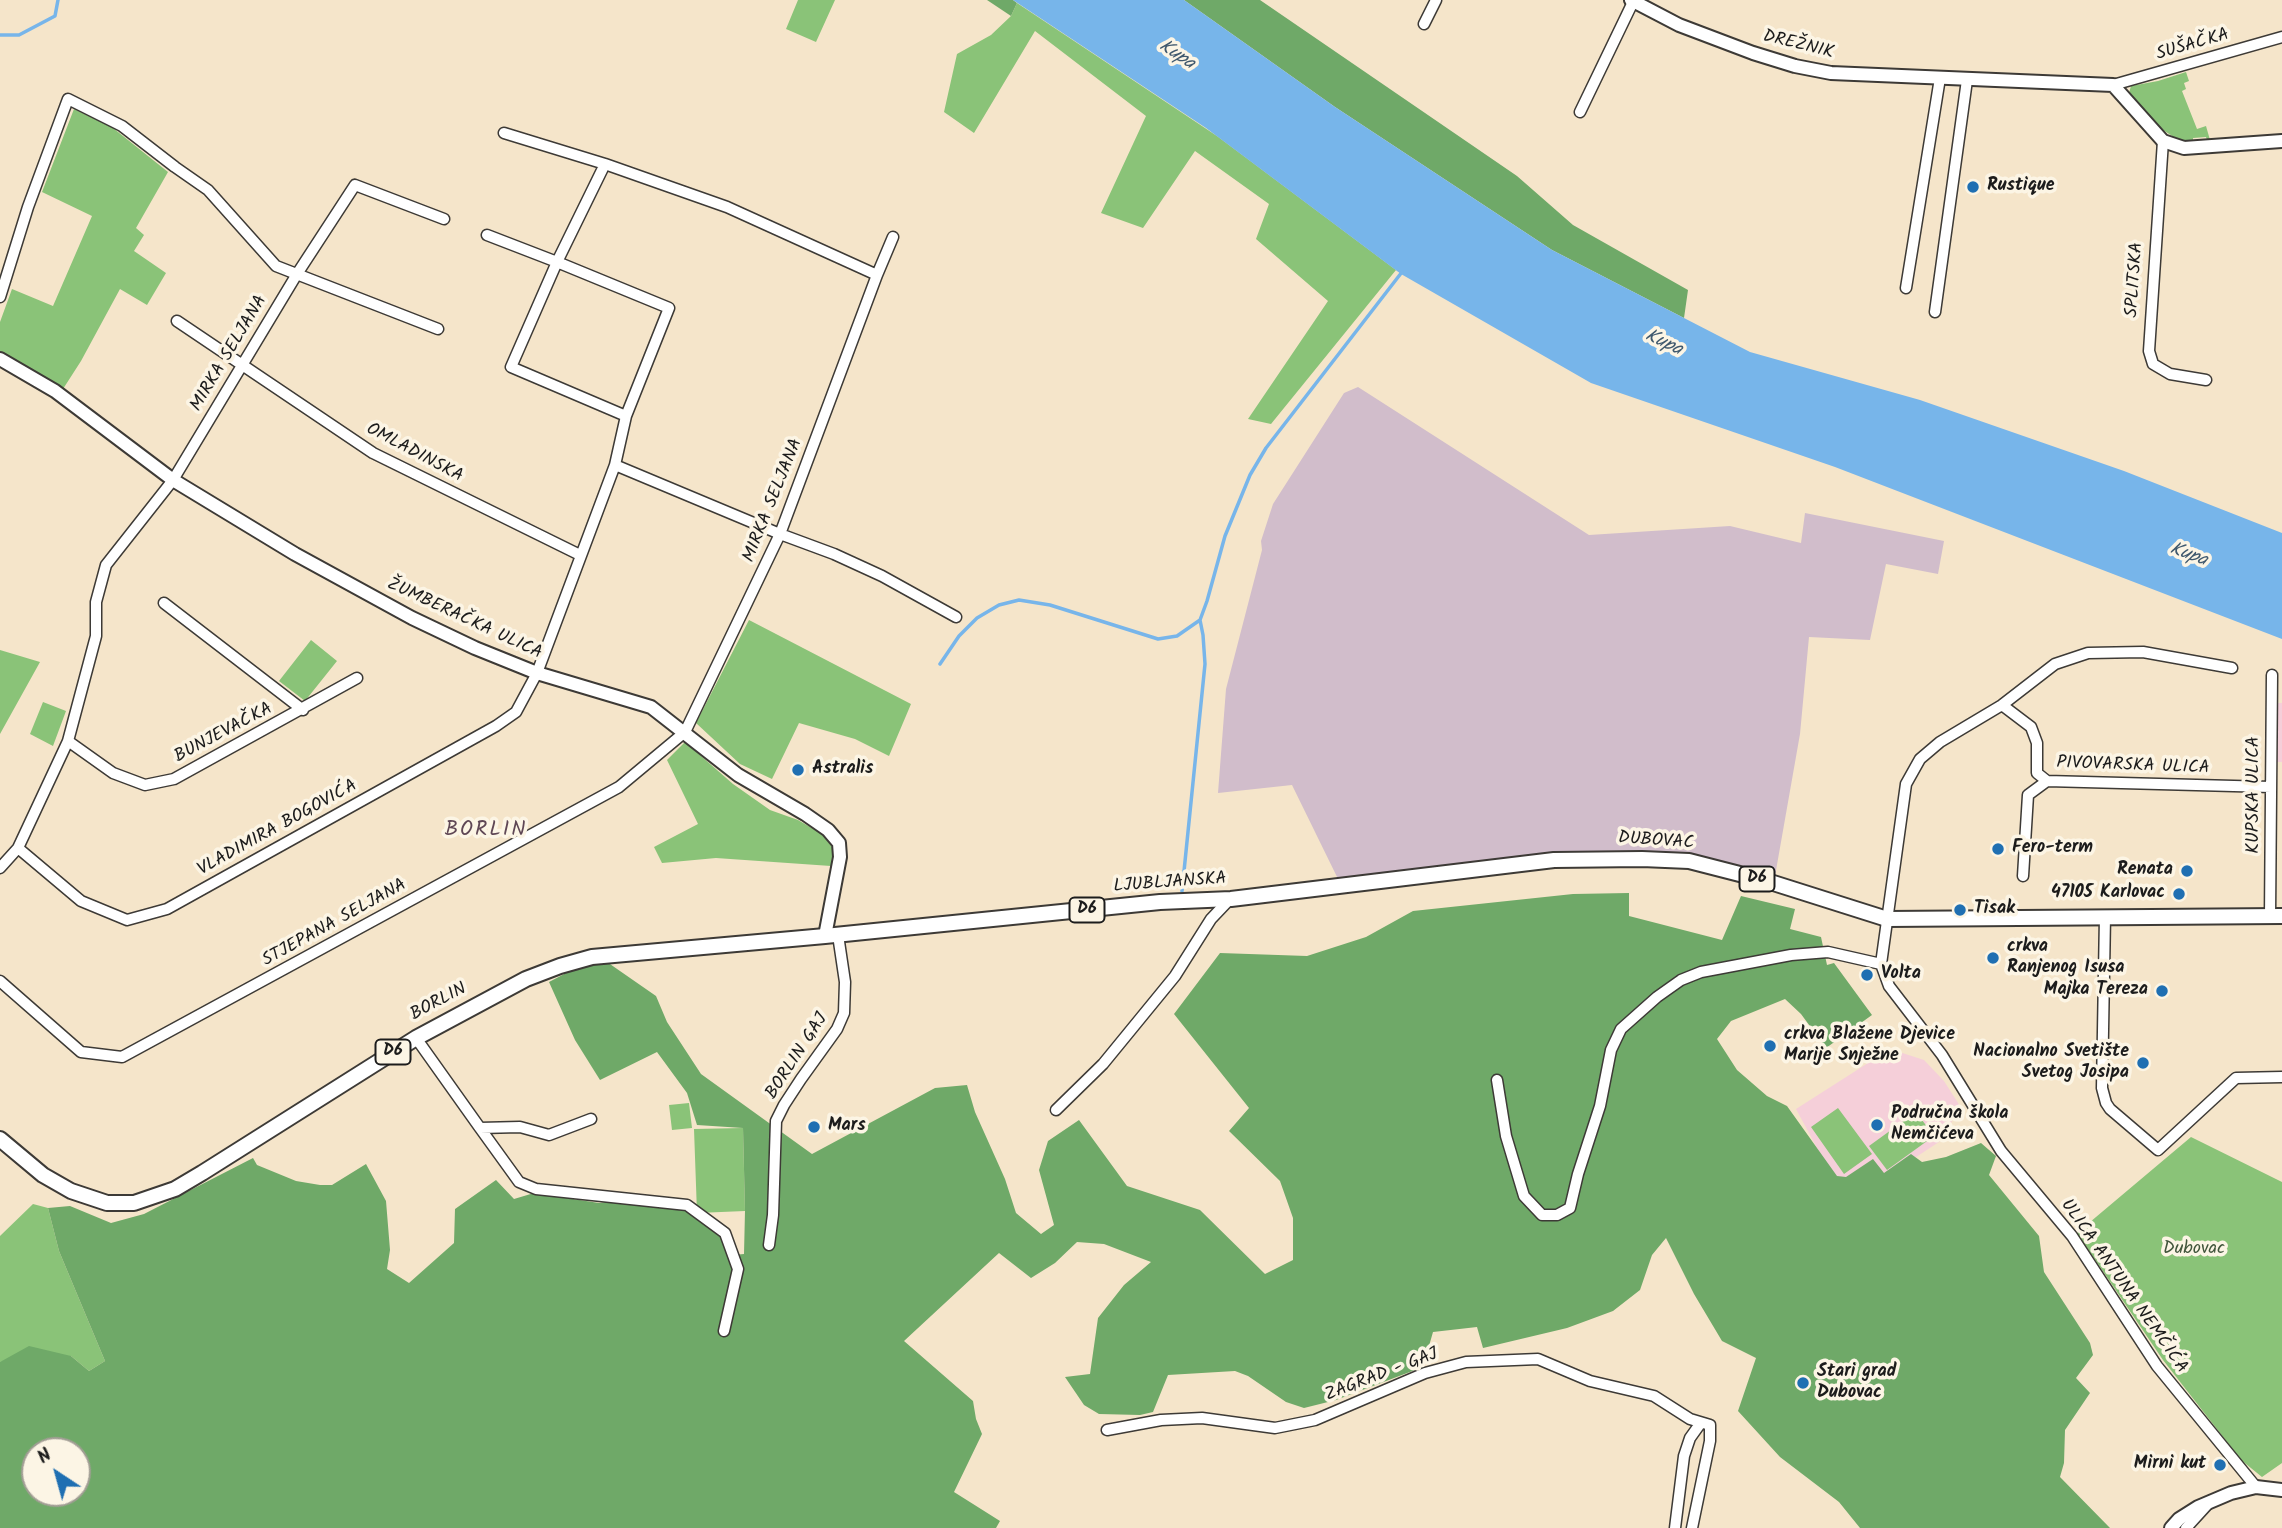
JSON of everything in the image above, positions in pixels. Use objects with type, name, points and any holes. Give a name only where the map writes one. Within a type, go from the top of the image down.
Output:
[{"type":"main road","name":"DREŽNIK","points":[[1632,1],[1679,25],[1753,53],[1795,66],[1831,73],[2113,85]]},
{"type":"main road","points":[[2113,85],[2163,141],[2184,148],[2282,141]]},
{"type":"main road","name":"ŽUMBERAČKA ULICA","points":[[0,359],[55,391],[173,480],[295,554],[401,612],[475,648],[537,673],[651,707],[738,775],[805,814],[828,830],[839,843],[832,935]]},
{"type":"main road","name":"DUBOVAC","points":[[1350,885],[1554,860],[1584,858],[1689,861],[1767,881],[1887,919],[2276,916]]},
{"type":"main road","name":"LJUBLJANSKA","points":[[832,935],[1148,904],[1231,899],[1350,885]]},
{"type":"main road","name":"BORLIN","points":[[0,1139],[43,1175],[71,1191],[107,1203],[134,1203],[175,1189],[416,1038],[526,979],[560,965],[592,957],[832,935]]},
{"type":"main road","points":[[2171,1528],[2179,1519],[2198,1507],[2231,1493],[2256,1487],[2282,1490]]},
{"type":"street","points":[[1424,24],[1436,0]]},
{"type":"street","points":[[1580,112],[1632,1]]},
{"type":"street","name":"SUŠAČKA","points":[[2113,85],[2282,37]]},
{"type":"street","points":[[1906,288],[1940,78]]},
{"type":"street","points":[[1935,312],[1967,80]]},
{"type":"street","points":[[0,297],[28,207],[68,99],[122,126],[208,190],[276,266],[438,329]]},
{"type":"street","points":[[504,132],[727,207],[877,275]]},
{"type":"street","name":"SPLITSKA","points":[[2163,141],[2149,351],[2153,364],[2170,374],[2206,380]]},
{"type":"street","points":[[605,164],[557,262],[511,367],[626,416]]},
{"type":"street","name":"MIRKA SELJANA","points":[[0,868],[18,848],[68,741],[96,636],[96,602],[106,565],[173,480],[355,185],[444,219]]},
{"type":"street","points":[[487,235],[557,262]]},
{"type":"street","name":"MIRKA SELJANA","points":[[685,732],[780,534],[893,237]]},
{"type":"street","name":"VLADIMIRA BOGOVIĆA","points":[[18,848],[81,901],[127,920],[167,909],[496,726],[516,712],[537,673],[615,465],[626,416],[669,308],[557,262]]},
{"type":"street","name":"OMLADINSKA","points":[[177,321],[373,453],[580,555]]},
{"type":"street","points":[[615,465],[834,554],[882,576],[956,617]]},
{"type":"street","points":[[164,603],[303,710]]},
{"type":"street","points":[[1497,1080],[1506,1136],[1524,1196],[1542,1216],[1557,1215],[1570,1208],[1600,1106],[1611,1050],[1621,1030],[1657,997],[1681,979],[1701,972],[1791,955],[1828,952],[1881,964],[1906,785],[1920,760],[1940,742],[2002,705],[2055,664],[2088,653],[2143,652],[2232,668]]},
{"type":"street","name":"KUPSKA ULICA","points":[[2272,675],[2271,787],[2276,916]]},
{"type":"street","name":"BUNJEVAČKA","points":[[68,741],[113,773],[145,785],[174,779],[357,678]]},
{"type":"street","name":"PIVOVARSKA ULICA","points":[[2002,705],[2031,727],[2037,743],[2037,773],[2047,781],[2271,787]]},
{"type":"street","name":"STJEPANA SELJANA","points":[[0,981],[81,1052],[122,1057],[619,787],[685,732]]},
{"type":"street","points":[[2023,876],[2028,795],[2047,781]]},
{"type":"street","points":[[1056,1110],[1103,1064],[1175,976],[1211,919],[1231,899]]},
{"type":"street","points":[[2105,916],[2102,1087],[2110,1109],[2158,1150],[2236,1078],[2282,1077]]},
{"type":"street","name":"BORLIN GAJ","points":[[769,1245],[776,1121],[784,1105],[838,1029],[844,1013],[845,982],[832,935]]},
{"type":"street","name":"ULICA ANTUNA NEMČIĆA","points":[[1881,964],[1889,986],[1942,1055],[2001,1151],[2072,1236],[2157,1366],[2256,1487]]},
{"type":"street","points":[[416,1038],[519,1182],[536,1189],[687,1205],[724,1233],[738,1269],[724,1331]]},
{"type":"street","points":[[480,1128],[520,1127],[549,1135],[591,1119]]},
{"type":"street","name":"ZAGRAD - GAJ","points":[[1107,1430],[1161,1420],[1202,1418],[1275,1427],[1315,1420],[1425,1373],[1466,1362],[1538,1359],[1590,1381],[1654,1396],[1705,1424]]},
{"type":"street","points":[[1675,1528],[1684,1456],[1690,1438],[1705,1424],[1710,1441],[1692,1528]]},
{"type":"street","points":[[2186,1528],[2209,1503]]},
{"type":"shaded area","points":[[1358,387],[1589,535],[1730,526],[1801,543],[1805,513],[1944,541],[1938,574],[1886,564],[1870,640],[1809,637],[1800,734],[1775,876],[1692,855],[1340,883],[1292,785],[1218,793],[1226,689],[1262,550],[1261,541],[1273,504],[1344,393]]},
{"type":"shaded area","points":[[2277,703],[2282,703],[2282,762],[2276,762]]},
{"type":"shaded area","name":"Područna škola Nemčićeva","points":[[1890,1049],[1924,1060],[1944,1081],[1960,1106],[1942,1140],[1869,1188],[1839,1189],[1796,1109]]},
{"type":"green space","points":[[798,0],[835,0],[816,42],[786,29]]},
{"type":"green space","points":[[987,0],[1013,0],[1017,3],[1011,16]]},
{"type":"green space","points":[[1184,0],[1260,0],[1517,176],[1573,225],[1688,290],[1684,318],[1552,250],[1335,107]]},
{"type":"green space","points":[[1017,3],[1217,136],[1396,270],[1271,424],[1248,419],[1328,301],[1256,239],[1269,204],[1195,151],[1143,228],[1101,213],[1146,116],[1035,31],[974,133],[944,112],[957,54],[991,35],[1011,16]]},
{"type":"green space","points":[[2186,72],[2189,81],[2184,83],[2186,89],[2182,91],[2197,129],[2206,126],[2210,140],[2206,137],[2180,141],[2163,130],[2129,93],[2131,86]]},
{"type":"green space","points":[[74,109],[113,128],[168,172],[136,228],[144,235],[134,251],[166,273],[147,305],[120,289],[63,389],[0,351],[0,322],[12,289],[53,306],[92,216],[42,192]]},
{"type":"green space","points":[[749,620],[911,704],[889,756],[855,739],[799,723],[772,779],[740,764],[696,723]]},
{"type":"green space","points":[[311,640],[337,661],[305,701],[279,681]]},
{"type":"green space","points":[[0,650],[40,662],[0,734]]},
{"type":"green space","points":[[43,702],[66,711],[53,746],[30,734]]},
{"type":"green space","points":[[685,742],[733,784],[770,810],[798,820],[822,834],[833,848],[831,866],[716,858],[662,863],[654,847],[698,824],[667,760]]},
{"type":"green space","points":[[1629,893],[1629,916],[1722,940],[1741,896],[1795,909],[1790,929],[1821,937],[1827,965],[1834,963],[1872,1015],[1826,1048],[1801,1014],[1785,999],[1731,1021],[1717,1039],[1737,1070],[1767,1096],[1787,1106],[1837,1176],[1846,1177],[1873,1159],[1884,1173],[1911,1154],[1922,1162],[1946,1157],[1981,1143],[1996,1156],[1989,1175],[2039,1236],[2044,1272],[2090,1343],[2093,1355],[2076,1378],[2090,1393],[2065,1430],[2064,1463],[2060,1477],[2110,1528],[1860,1528],[1839,1502],[1780,1457],[1738,1411],[1756,1358],[1722,1341],[1694,1294],[1666,1238],[1652,1255],[1640,1290],[1613,1311],[1567,1328],[1483,1348],[1477,1327],[1433,1332],[1423,1367],[1336,1400],[1304,1408],[1286,1402],[1248,1376],[1235,1371],[1168,1375],[1153,1412],[1140,1415],[1099,1414],[1084,1405],[1065,1377],[1090,1374],[1098,1318],[1124,1285],[1151,1262],[1104,1244],[1077,1242],[1055,1263],[1031,1278],[999,1253],[904,1341],[973,1401],[982,1434],[954,1492],[1000,1521],[996,1528],[0,1528],[0,1362],[29,1346],[71,1356],[89,1371],[105,1361],[59,1251],[48,1208],[70,1206],[111,1223],[144,1214],[253,1158],[257,1165],[296,1181],[320,1185],[332,1185],[366,1164],[386,1201],[390,1250],[387,1269],[409,1283],[454,1243],[455,1209],[496,1180],[514,1199],[534,1193],[599,1203],[627,1199],[687,1210],[721,1233],[733,1255],[744,1254],[743,1128],[697,1125],[687,1093],[657,1052],[600,1080],[575,1040],[549,982],[570,971],[607,962],[656,996],[667,1022],[701,1074],[812,1154],[935,1088],[967,1085],[975,1112],[1005,1179],[1016,1213],[1041,1234],[1054,1225],[1039,1170],[1048,1141],[1079,1120],[1127,1186],[1200,1210],[1265,1274],[1293,1260],[1293,1218],[1280,1181],[1229,1131],[1249,1108],[1174,1014],[1220,953],[1307,956],[1366,937],[1413,911],[1573,894]]},
{"type":"green space","points":[[689,1103],[692,1128],[672,1130],[669,1105]]},
{"type":"green space","points":[[1838,1108],[1872,1154],[1844,1174],[1811,1127]]},
{"type":"green space","points":[[1916,1112],[1934,1136],[1887,1170],[1869,1146]]},
{"type":"green space","points":[[743,1128],[745,1211],[697,1213],[694,1129]]},
{"type":"green space","name":"Dubovac","points":[[2191,1137],[2282,1182],[2282,1463],[2262,1477],[2241,1460],[2163,1360],[2077,1233]]},
{"type":"green space","points":[[33,1204],[48,1208],[59,1251],[105,1361],[89,1371],[71,1356],[0,1362],[0,1236]]},
{"type":"water","name":"Kupa","points":[[1013,0],[1184,0],[1335,107],[1552,250],[1750,352],[1920,400],[2124,471],[2282,533],[2282,639],[1835,467],[1591,383],[1401,274],[1206,128]]},
{"type":"waterway","points":[[0,35],[19,35],[55,16],[58,0]]},
{"type":"waterway","points":[[940,664],[959,636],[977,618],[999,605],[1019,600],[1050,605],[1158,639],[1177,636],[1200,620],[1225,536],[1250,475],[1266,448],[1402,272]]},
{"type":"waterway","points":[[1182,891],[1205,664],[1200,620]]},
{"type":"place","name":"Rustique","points":[[1973,187]]},
{"type":"place","name":"Astralis","points":[[798,770]]},
{"type":"place","name":"Fero-term","points":[[1998,849]]},
{"type":"place","name":"Renata","points":[[2187,871]]},
{"type":"place","name":"47105 Karlovac","points":[[2179,894]]},
{"type":"place","name":"Tisak","points":[[1960,910]]},
{"type":"place","name":"crkva Ranjenog Isusa","points":[[1993,958]]},
{"type":"place","name":"Volta","points":[[1867,975]]},
{"type":"place","name":"Majka Tereza","points":[[2162,991]]},
{"type":"place","name":"crkva Blažene Djevice Marije Snježne","points":[[1770,1046]]},
{"type":"place","name":"Nacionalno Svetište Svetog Josipa","points":[[2143,1063]]},
{"type":"place","name":"Područna škola Nemčićeva","points":[[1877,1125]]},
{"type":"place","name":"Mars","points":[[814,1127]]},
{"type":"place","name":"Stari grad Dubovac","points":[[1803,1383]]},
{"type":"place","name":"Mirni kut","points":[[2220,1465]]},
{"type":"district","name":"BORLIN","points":[[486,831]]}]
